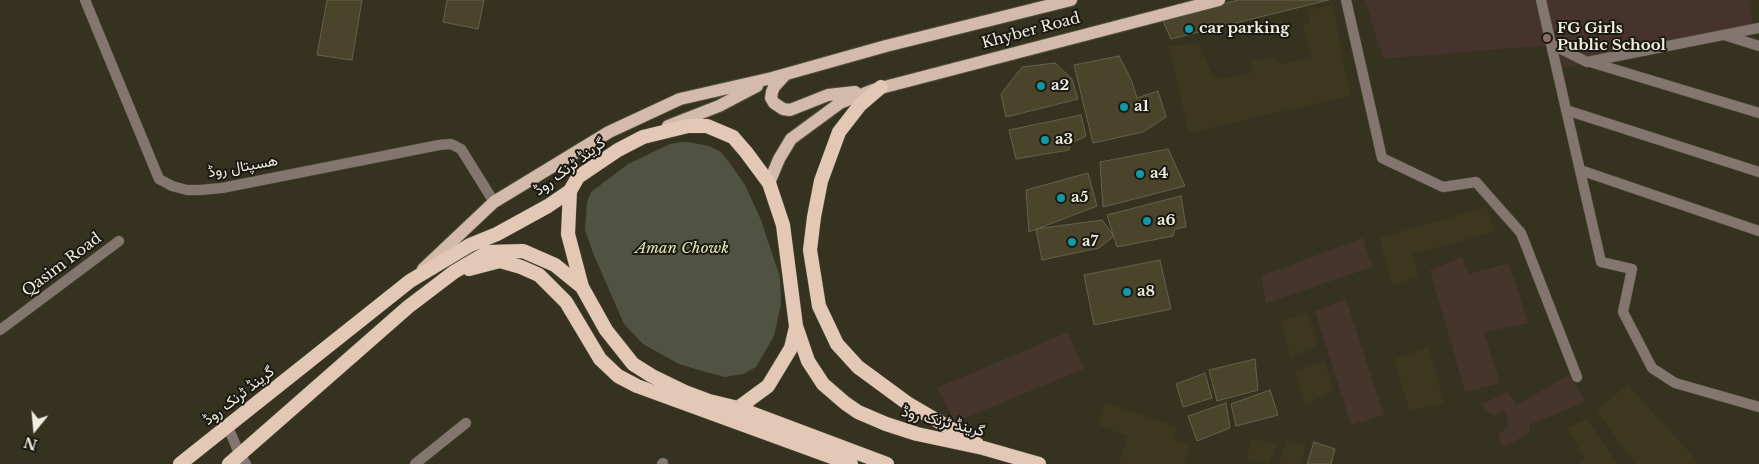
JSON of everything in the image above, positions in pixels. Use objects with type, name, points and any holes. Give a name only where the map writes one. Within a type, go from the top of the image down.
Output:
[{"type":"highway","points":[[877,88],[860,104],[839,132],[821,181],[810,250],[819,306],[837,344],[858,367],[907,403],[983,448]]},
{"type":"highway","name":"گرینڈ ٹرنک روڈ","points":[[180,464],[410,281],[470,245],[497,234],[548,206],[570,191],[578,177],[618,150],[643,137],[688,126],[707,126],[733,137],[769,183],[783,225],[796,326],[814,372],[823,384],[858,412],[886,424],[917,434],[983,448],[1039,464]]},
{"type":"highway","points":[[570,191],[568,234],[582,287],[606,330],[633,364],[652,376],[685,392],[709,401],[738,408],[887,464]]},
{"type":"highway","points":[[238,461],[408,307],[454,272],[488,252],[523,251],[555,265],[582,287]]},
{"type":"highway","points":[[454,272],[500,261],[539,275],[566,302],[600,359],[618,376],[637,386],[851,464]]},
{"type":"highway","points":[[738,408],[768,386],[791,348],[796,326]]},
{"type":"main road","name":"Khyber Road","points":[[772,78],[886,46],[1071,0]]},
{"type":"main road","name":"Khyber Road","points":[[877,88],[1219,0]]},
{"type":"main road","points":[[786,74],[774,87],[771,98],[774,103],[783,109],[790,110],[828,95],[877,88]]},
{"type":"main road","points":[[410,281],[494,202],[609,132],[680,99],[772,78]]},
{"type":"main road","points":[[643,137],[720,106],[772,78]]},
{"type":"main road","points":[[769,183],[790,139],[840,103],[877,88]]},
{"type":"street","name":"ھسپتال روڈ","points":[[85,0],[159,179],[172,186],[187,190],[222,188],[451,144],[461,149],[494,202]]},
{"type":"street","points":[[1346,0],[1382,158],[1443,187],[1476,182],[1521,233],[1577,377]]},
{"type":"street","points":[[1541,0],[1601,262],[1632,269],[1623,312],[1652,368],[1675,383],[1759,407]]},
{"type":"street","points":[[1587,62],[1759,28]]},
{"type":"street","points":[[1723,35],[1759,46]]},
{"type":"street","points":[[1551,44],[1587,62],[1759,113]]},
{"type":"street","points":[[1566,110],[1759,172]]},
{"type":"street","points":[[1580,170],[1759,231]]},
{"type":"street","name":"Qasim Road","points":[[0,330],[119,241]]},
{"type":"street","points":[[415,464],[466,423]]},
{"type":"street","points":[[227,425],[238,461]]},
{"type":"street","points":[[828,456],[844,464]]},
{"type":"shaded area","name":"FG Girls Public School","points":[[1365,0],[1749,0],[1754,31],[1562,68],[1550,45],[1383,59]]},
{"type":"shaded area","points":[[1333,5],[1350,96],[1189,133],[1168,46],[1198,43],[1215,79],[1252,73],[1250,61],[1273,57],[1280,64],[1312,58],[1302,24],[1309,24],[1308,10]]},
{"type":"shaded area","points":[[1486,207],[1495,232],[1413,254],[1418,277],[1392,285],[1379,238]]},
{"type":"shaded area","points":[[1363,238],[1372,267],[1266,303],[1261,276]]},
{"type":"shaded area","points":[[1462,257],[1469,274],[1509,263],[1528,323],[1484,332],[1500,383],[1465,392],[1430,270]]},
{"type":"shaded area","points":[[1346,299],[1384,415],[1351,425],[1315,311]]},
{"type":"shaded area","points":[[1307,312],[1318,345],[1291,357],[1280,322]]},
{"type":"shaded area","points":[[1068,332],[1084,369],[955,422],[937,388]]},
{"type":"shaded area","points":[[1429,347],[1444,404],[1409,410],[1394,359]]},
{"type":"shaded area","points":[[1324,361],[1334,390],[1305,405],[1294,372]]},
{"type":"shaded area","points":[[1569,375],[1586,402],[1529,425],[1530,433],[1503,447],[1498,434],[1509,427],[1505,410],[1494,416],[1481,405],[1507,392],[1517,405]]},
{"type":"shaded area","points":[[1628,385],[1699,463],[1635,464],[1596,410]]},
{"type":"shaded area","points":[[1105,402],[1177,427],[1173,440],[1190,445],[1185,464],[1119,464],[1128,436],[1098,425]]},
{"type":"shaded area","points":[[1587,419],[1617,464],[1579,464],[1585,458],[1567,428]]},
{"type":"shaded area","points":[[1252,439],[1278,444],[1269,464],[1246,460]]},
{"type":"shaded area","points":[[1287,439],[1306,445],[1301,464],[1279,464]]},
{"type":"green space","name":"Aman Chowk","points":[[681,142],[709,146],[721,152],[729,162],[745,185],[761,220],[780,277],[781,304],[774,336],[756,367],[743,374],[725,377],[702,371],[679,364],[643,344],[624,324],[585,230],[587,202],[591,192],[628,164],[670,144]]},
{"type":"building","points":[[327,0],[362,0],[352,60],[317,55]]},
{"type":"building","points":[[447,0],[484,0],[478,29],[443,22]]},
{"type":"building","name":"car parking","points":[[1238,0],[1329,0],[1171,39],[1162,19]]},
{"type":"building","name":"a1","points":[[1119,56],[1131,79],[1137,98],[1158,91],[1166,117],[1143,132],[1093,143],[1074,65]]},
{"type":"building","name":"a2","points":[[1055,63],[1072,79],[1078,99],[1006,117],[1001,94],[1022,67]]},
{"type":"building","name":"a3","points":[[1081,115],[1086,136],[1070,144],[1069,150],[1016,159],[1009,130]]},
{"type":"building","name":"a4","points":[[1168,149],[1185,186],[1103,207],[1100,162]]},
{"type":"building","name":"a5","points":[[1088,173],[1097,206],[1029,232],[1026,190]]},
{"type":"building","name":"a6","points":[[1181,196],[1186,227],[1175,229],[1173,236],[1117,247],[1107,215]]},
{"type":"building","name":"a7","points":[[1102,220],[1114,236],[1099,248],[1042,260],[1036,229]]},
{"type":"building","name":"a8","points":[[1160,260],[1171,309],[1094,325],[1084,275]]},
{"type":"building","points":[[1255,359],[1258,390],[1217,401],[1209,370]]},
{"type":"building","points":[[1205,373],[1212,398],[1183,407],[1176,384]]},
{"type":"building","points":[[1270,390],[1278,415],[1236,426],[1231,404]]},
{"type":"building","points":[[1226,403],[1230,428],[1197,441],[1188,416]]},
{"type":"building","points":[[1314,442],[1335,449],[1331,464],[1307,464]]},
{"type":"place","name":"car parking","points":[[1189,29]]},
{"type":"place","name":"FG Girls Public School","points":[[1547,38]]},
{"type":"place","name":"a2","points":[[1041,86]]},
{"type":"place","name":"a1","points":[[1124,107]]},
{"type":"place","name":"a3","points":[[1045,140]]},
{"type":"place","name":"a4","points":[[1140,174]]},
{"type":"place","name":"a5","points":[[1061,198]]},
{"type":"place","name":"a6","points":[[1147,221]]},
{"type":"place","name":"a7","points":[[1072,242]]},
{"type":"place","name":"a8","points":[[1127,292]]}]
